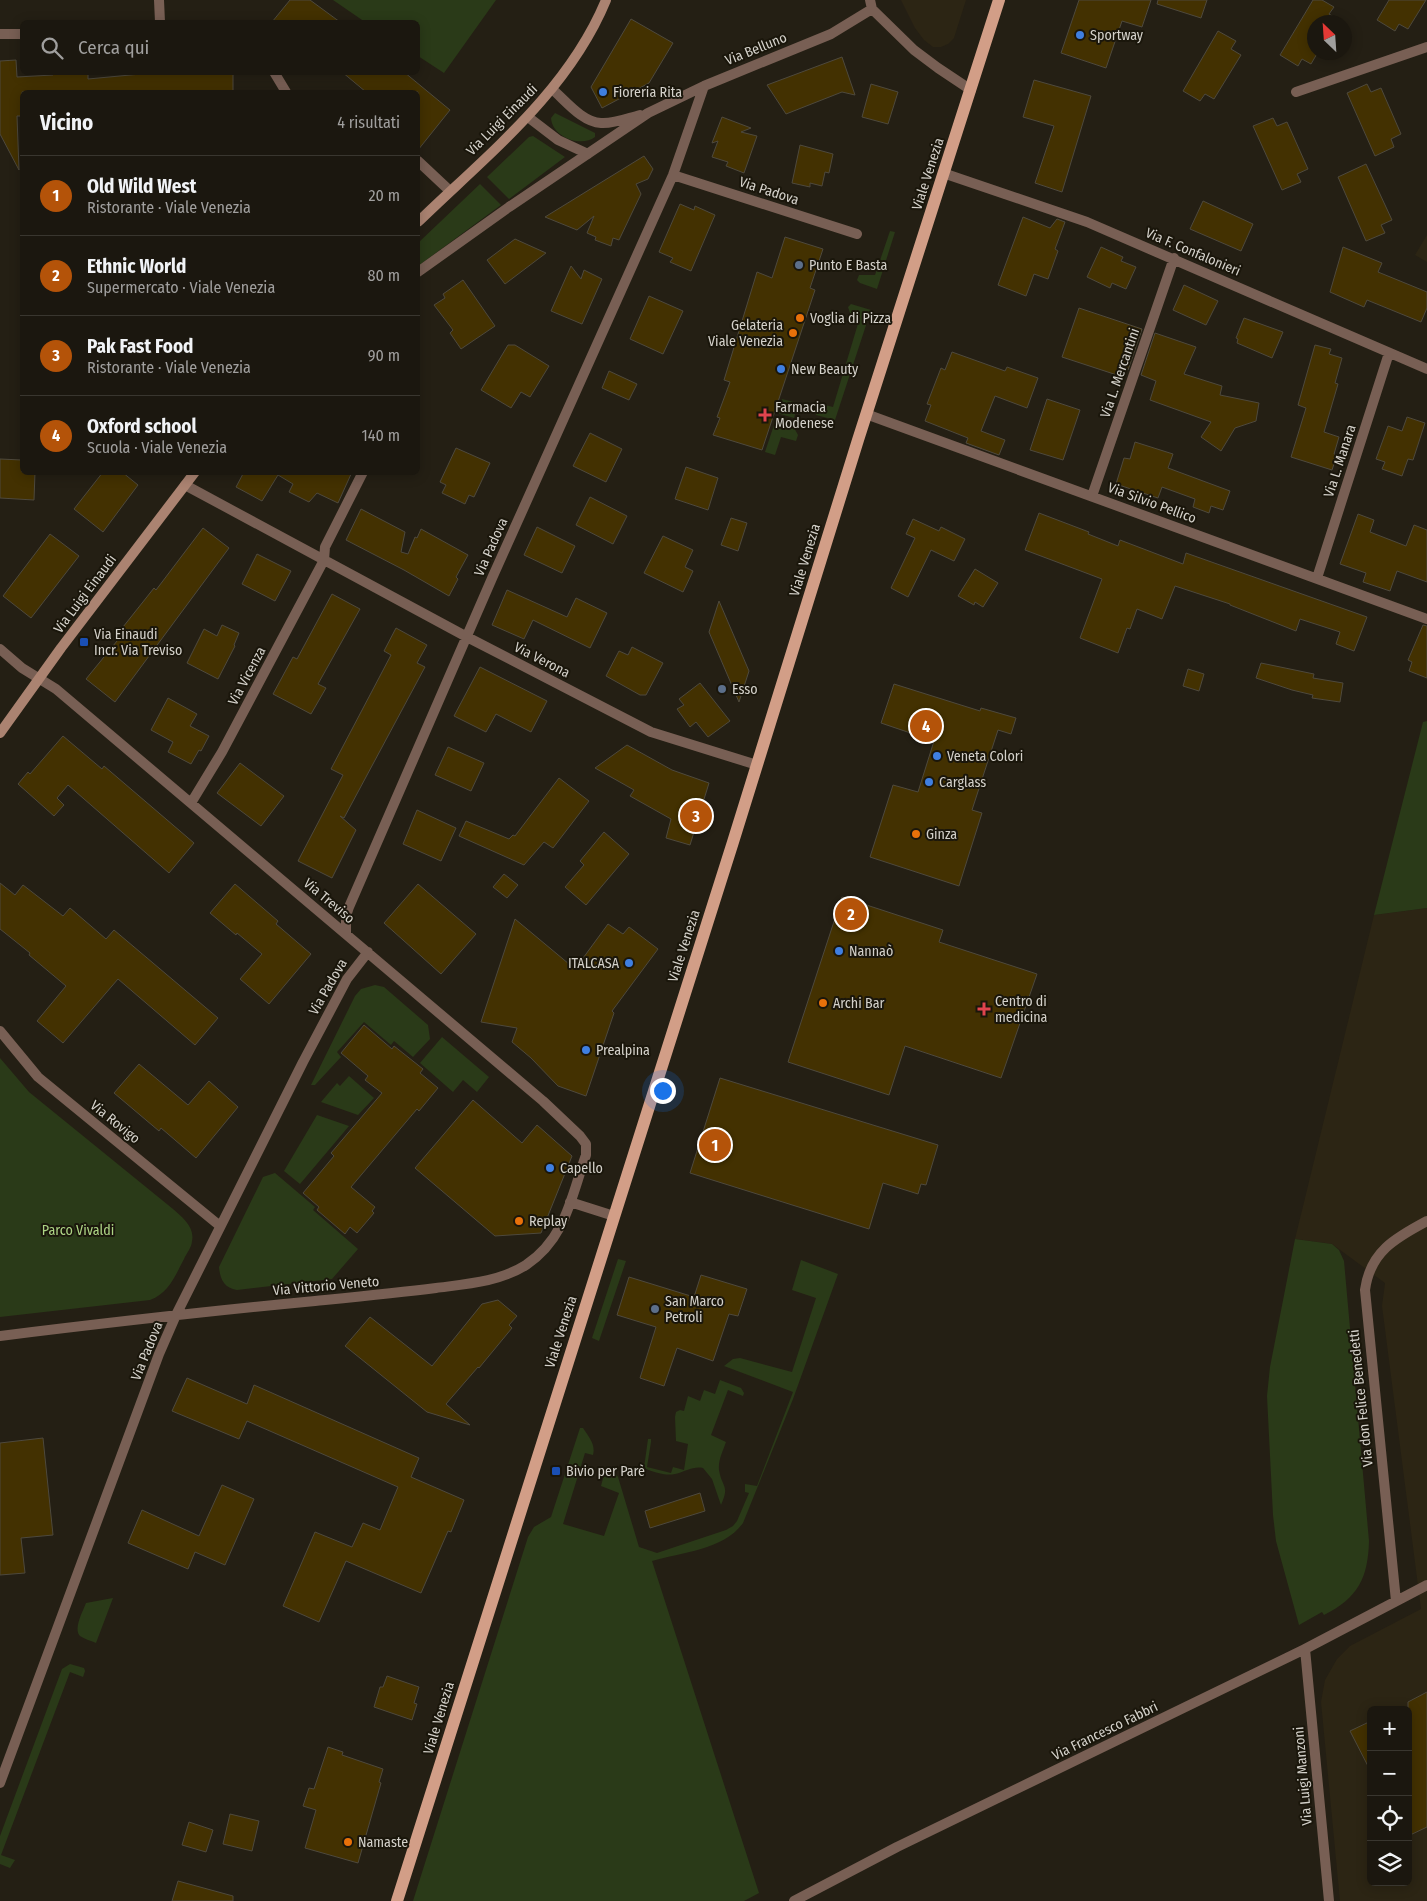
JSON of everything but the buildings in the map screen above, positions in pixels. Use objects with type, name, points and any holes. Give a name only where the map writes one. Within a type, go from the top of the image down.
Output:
[{"type":"main road","name":"Viale Venezia","points":[[397,1901],[757,765],[866,414],[999,0]]},
{"type":"street","points":[[158,0],[160,20]]},
{"type":"street","name":"Via Luigi Einaudi","points":[[420,220],[528,117],[552,89],[580,48],[606,0]]},
{"type":"street","points":[[871,4],[914,50],[970,90]]},
{"type":"street","name":"Via Belluno","points":[[420,271],[648,113],[704,86],[831,34],[871,4]]},
{"type":"street","points":[[0,34],[20,34]]},
{"type":"street","points":[[1296,92],[1427,47]]},
{"type":"street","points":[[276,75],[285,90]]},
{"type":"street","name":"Via Padova","points":[[346,934],[348,907],[493,576],[673,175],[704,86]]},
{"type":"street","name":"Via Belluno","points":[[552,89],[586,118],[600,123],[619,121],[648,113]]},
{"type":"street","points":[[528,117],[558,140],[588,154]]},
{"type":"street","points":[[420,163],[450,191]]},
{"type":"street","name":"Via F. Confalonieri","points":[[943,174],[1087,222],[1427,369]]},
{"type":"street","name":"Via Padova","points":[[673,175],[857,234]]},
{"type":"street","name":"Via L. Mercantini","points":[[1092,496],[1174,258]]},
{"type":"street","name":"Via L. Manara","points":[[1317,578],[1389,353]]},
{"type":"street","name":"Via Silvio Pellico","points":[[866,414],[1427,619]]},
{"type":"street","name":"Via Luigi Einaudi","points":[[0,733],[192,475]]},
{"type":"street","points":[[324,560],[325,547],[361,475]]},
{"type":"street","name":"Via Verona","points":[[185,485],[467,637],[651,732],[757,765]]},
{"type":"street","name":"Via Vicenza","points":[[191,803],[222,752],[324,560]]},
{"type":"street","name":"Via Treviso","points":[[0,649],[22,668],[56,689],[543,1101],[580,1136],[586,1144],[586,1155],[570,1202]]},
{"type":"street","name":"Via Padova","points":[[0,1783],[159,1354],[176,1315],[302,1062],[347,978],[368,952]]},
{"type":"street","name":"Via Rovigo","points":[[0,1031],[38,1077],[220,1226]]},
{"type":"street","points":[[570,1202],[614,1216]]},
{"type":"street","name":"Via Vittorio Veneto","points":[[0,1336],[176,1315],[392,1294],[483,1282],[504,1276],[542,1253],[564,1222],[570,1202]]},
{"type":"street","name":"Via don Felice Benedetti","points":[[1396,1601],[1365,1290],[1367,1277],[1373,1263],[1383,1250],[1398,1238],[1427,1222]]},
{"type":"street","name":"Via Francesco Fabbri","points":[[794,1901],[897,1847],[1305,1649],[1427,1585]]},
{"type":"street","name":"Via Luigi Manzoni","points":[[1305,1649],[1329,1901]]},
{"type":"shaded area","points":[[901,0],[966,0],[954,38],[948,44],[941,47],[933,47],[924,40],[915,28]]},
{"type":"shaded area","points":[[1427,235],[1427,262],[1415,255]]},
{"type":"shaded area","points":[[1427,908],[1427,1901],[1340,1901],[1321,1702],[1325,1680],[1337,1659],[1350,1646],[1421,1609],[1382,1306],[1385,1283],[1332,1244],[1295,1239],[1374,915]]},
{"type":"green space","points":[[333,0],[496,0],[444,73],[420,57],[420,20],[362,20]]},
{"type":"green space","points":[[555,113],[595,133],[595,137],[582,141],[568,139],[556,131],[553,125],[551,118]]},
{"type":"green space","points":[[533,136],[565,157],[509,199],[487,177],[529,137]]},
{"type":"green space","points":[[480,184],[501,205],[420,265],[420,241]]},
{"type":"green space","points":[[890,231],[895,232],[877,289],[860,283],[857,280],[859,275],[875,275]]},
{"type":"green space","points":[[851,304],[871,310],[835,420],[816,415],[815,408],[821,404],[833,407],[860,317],[850,313],[848,307]]},
{"type":"green space","points":[[782,399],[798,403],[794,418],[777,413]]},
{"type":"green space","points":[[776,419],[792,424],[798,435],[796,441],[781,437],[775,455],[765,452]]},
{"type":"green space","points":[[1427,721],[1427,908],[1374,915],[1423,722]]},
{"type":"green space","points":[[375,985],[384,987],[428,1025],[430,1039],[413,1057],[394,1041],[391,1045],[364,1022],[337,1052],[341,1057],[315,1085],[311,1085],[355,996],[361,989]]},
{"type":"green space","points":[[442,1037],[489,1077],[477,1092],[463,1080],[453,1092],[420,1063]]},
{"type":"green space","name":"Parco Vivaldi","points":[[0,1058],[29,1092],[173,1209],[190,1227],[192,1243],[190,1248],[171,1283],[157,1297],[150,1300],[0,1317]]},
{"type":"green space","points":[[349,1076],[374,1098],[358,1115],[321,1102],[337,1083],[340,1086]]},
{"type":"green space","points":[[317,1115],[349,1126],[300,1184],[284,1171]]},
{"type":"green space","points":[[275,1173],[315,1207],[313,1210],[358,1249],[332,1279],[233,1289],[223,1282],[219,1267],[263,1177]]},
{"type":"green space","points":[[1295,1239],[1332,1244],[1339,1250],[1344,1261],[1369,1541],[1363,1576],[1353,1594],[1324,1615],[1322,1612],[1299,1625],[1276,1541],[1267,1396],[1270,1367]]},
{"type":"green space","points":[[618,1259],[626,1261],[599,1341],[592,1338]]},
{"type":"green space","points":[[801,1260],[838,1274],[793,1399],[743,1523],[735,1532],[714,1545],[652,1561],[759,1893],[744,1901],[413,1901],[528,1537],[534,1527],[551,1517],[580,1428],[583,1428],[591,1440],[594,1451],[593,1455],[585,1453],[563,1524],[604,1536],[619,1493],[601,1486],[605,1471],[609,1468],[618,1477],[639,1547],[657,1553],[733,1526],[749,1493],[745,1492],[745,1484],[757,1486],[793,1392],[724,1366],[733,1359],[740,1358],[792,1372],[816,1298],[792,1290]]},
{"type":"green space","points":[[720,1380],[741,1388],[744,1393],[743,1396],[728,1390],[711,1435],[726,1442],[719,1466],[725,1490],[721,1505],[712,1479],[703,1468],[692,1468],[679,1473],[667,1474],[644,1468],[648,1439],[651,1439],[647,1467],[671,1473],[673,1467],[684,1470],[688,1444],[676,1441],[676,1412],[684,1411],[688,1396],[700,1401],[704,1390],[715,1394]]},
{"type":"green space","points":[[113,1598],[96,1643],[80,1636],[78,1625],[86,1603]]},
{"type":"green space","points":[[70,1664],[84,1668],[85,1671],[83,1677],[70,1672],[1,1855],[15,1860],[10,1868],[0,1864],[0,1836],[62,1669]]},
{"type":"place","name":"Sportway","points":[[1080,35]]},
{"type":"place","name":"Fioreria Rita","points":[[603,92]]},
{"type":"place","name":"Punto E Basta","points":[[799,265]]},
{"type":"place","name":"Voglia di Pizza","points":[[800,318]]},
{"type":"place","name":"Gelateria Viale Venezia","points":[[793,333]]},
{"type":"place","name":"New Beauty","points":[[781,369]]},
{"type":"place","name":"Farmacia Modenese","points":[[765,415]]},
{"type":"place","name":"Via Einaudi Incr. Via Treviso","points":[[84,642]]},
{"type":"place","name":"Esso","points":[[722,689]]},
{"type":"place","name":"Oxford school","points":[[926,726]]},
{"type":"place","name":"Veneta Colori","points":[[937,756]]},
{"type":"place","name":"Carglass","points":[[929,782]]},
{"type":"place","name":"Pak Fast Food","points":[[696,816]]},
{"type":"place","name":"Ginza","points":[[916,834]]},
{"type":"place","name":"Ethnic World","points":[[851,914]]},
{"type":"place","name":"Nannaò","points":[[839,951]]},
{"type":"place","name":"ITALCASA","points":[[629,963]]},
{"type":"place","name":"Archi Bar","points":[[823,1003]]},
{"type":"place","name":"Centro di medicina","points":[[984,1009]]},
{"type":"place","name":"Prealpina","points":[[586,1050]]},
{"type":"place","name":"Old Wild West","points":[[715,1145]]},
{"type":"place","name":"Capello","points":[[550,1168]]},
{"type":"place","name":"Replay","points":[[519,1221]]},
{"type":"place","name":"San Marco Petroli","points":[[655,1309]]},
{"type":"place","name":"Bivio per Parè","points":[[556,1471]]},
{"type":"place","name":"Namaste","points":[[348,1842]]}]
